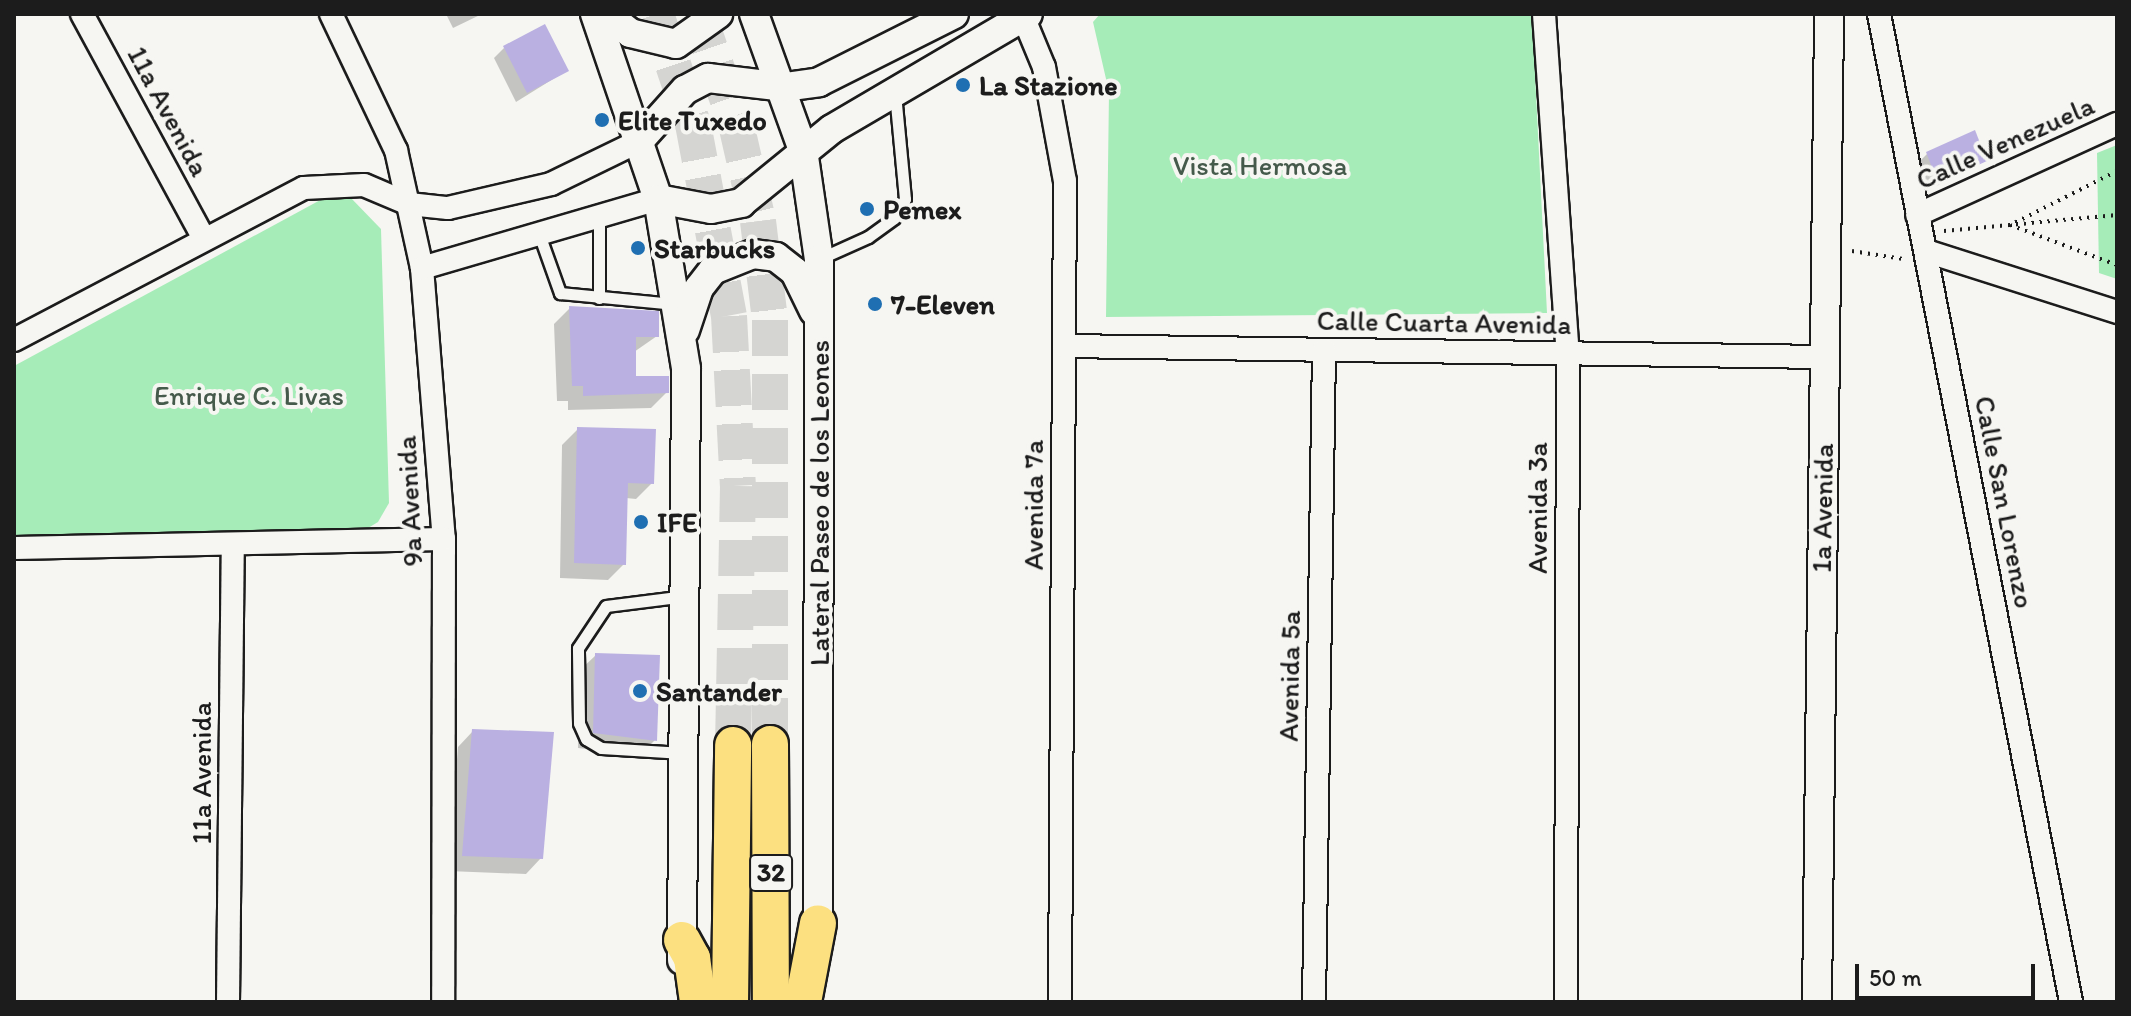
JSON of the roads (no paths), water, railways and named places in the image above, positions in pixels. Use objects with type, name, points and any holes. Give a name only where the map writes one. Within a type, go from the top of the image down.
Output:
[{"type":"main road","name":"32","points":[[770,744],[771,1002]]},
{"type":"main road","name":"32","points":[[730,1002],[733,745]]},
{"type":"main road","points":[[803,1002],[818,923]]},
{"type":"main road","points":[[682,940],[692,958],[698,1002]]},
{"type":"street","name":"11a Avenida","points":[[82,14],[203,237]]},
{"type":"street","name":"9a Avenida","points":[[331,14],[396,150],[422,268],[444,539],[443,1002]]},
{"type":"street","points":[[595,14],[658,199],[683,338],[686,596],[682,1002]]},
{"type":"street","points":[[606,14],[630,33],[676,44],[718,14]]},
{"type":"street","name":"Lateral Paseo de los Leones","points":[[754,14],[785,87],[803,150],[819,260],[818,1002]]},
{"type":"street","points":[[14,340],[203,237],[304,188],[334,183],[364,185],[409,204],[504,199],[592,167],[639,141],[685,90],[708,78],[785,87],[852,68],[954,14]]},
{"type":"street","name":"Avenida 3a","points":[[1544,14],[1568,354],[1566,1002]]},
{"type":"street","name":"Calle San Lorenzo","points":[[1879,14],[2071,1002]]},
{"type":"street","points":[[422,268],[658,199],[711,209],[741,203],[768,187],[803,150],[1025,15]]},
{"type":"street","name":"Avenida 7a","points":[[1025,15],[1044,67],[1065,181],[1060,1002]]},
{"type":"street","name":"1a Avenida","points":[[1817,1002],[1824,357],[1834,17]]},
{"type":"street","name":"Calle Venezuela","points":[[1923,240],[2117,124]]},
{"type":"street","points":[[1923,240],[2117,312]]},
{"type":"street","points":[[683,338],[699,288],[722,265],[753,254],[776,257],[795,272],[821,335]]},
{"type":"street","name":"Calle Cuarta Avenida","points":[[1064,346],[1824,357]]},
{"type":"street","name":"Avenida 5a","points":[[1314,1002],[1324,350]]},
{"type":"street","points":[[14,548],[444,539]]},
{"type":"street","name":"11a Avenida","points":[[228,1002],[233,544]]},
{"type":"lane","points":[[819,260],[868,237],[905,199],[895,93]]},
{"type":"lane","points":[[599,216],[599,298]]},
{"type":"lane","points":[[539,234],[560,293],[678,304]]},
{"type":"lane","points":[[684,753],[601,748],[586,739],[579,723],[578,648],[606,606],[686,596]]},
{"type":"tunnel","points":[[656,14],[693,124],[729,316],[738,486],[733,745]]},
{"type":"tunnel","points":[[698,14],[736,124],[758,221],[770,320],[770,744]]},
{"type":"place","name":"La Stazione","points":[[963,85]]},
{"type":"place","name":"Elite Tuxedo","points":[[602,120]]},
{"type":"place","name":"Pemex","points":[[867,209]]},
{"type":"place","name":"Starbucks","points":[[638,248]]},
{"type":"place","name":"7-Eleven","points":[[875,304]]},
{"type":"place","name":"IFE","points":[[641,522]]},
{"type":"place","name":"Santander","points":[[640,691]]},
{"type":"park label","name":"Vista Hermosa","points":[[1260,165]]},
{"type":"park label","name":"Enrique C. Livas","points":[[249,395]]}]
